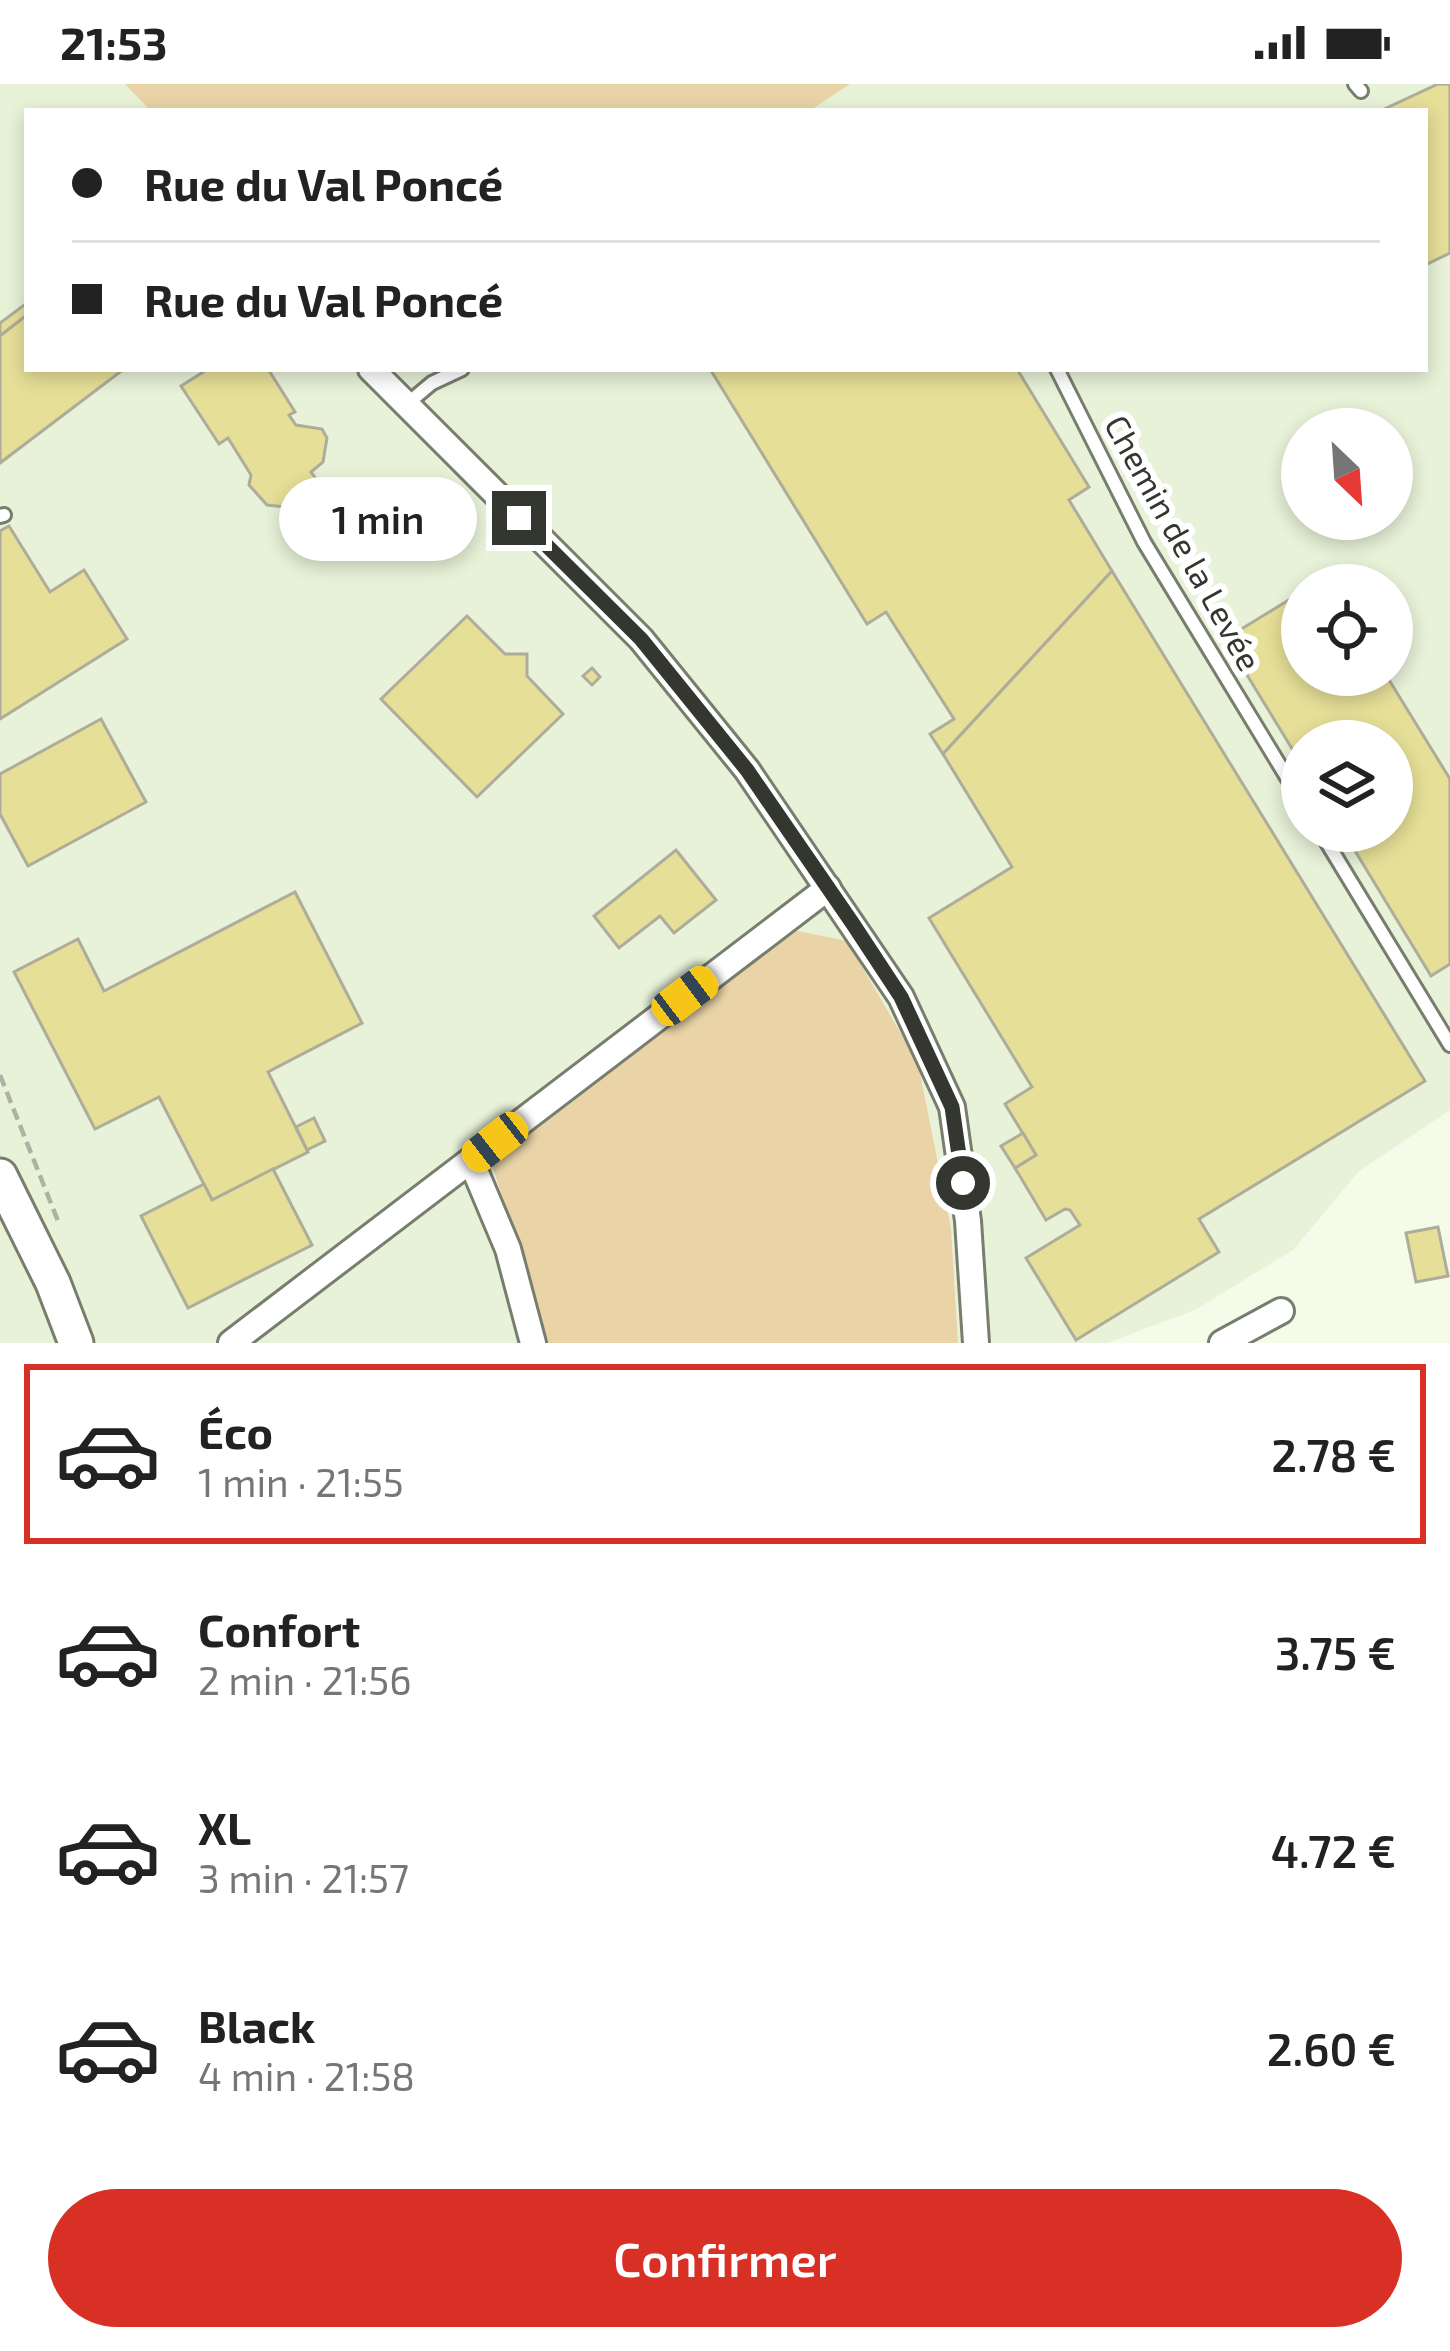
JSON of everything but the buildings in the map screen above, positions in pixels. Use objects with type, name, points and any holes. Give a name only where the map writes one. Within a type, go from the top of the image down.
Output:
[{"type":"main road","points":[[0,1176],[76,1343]]},
{"type":"street","points":[[374,372],[641,639],[747,770],[901,997],[952,1107],[968,1221],[976,1343]]},
{"type":"street","points":[[231,1343],[828,888]]},
{"type":"street","points":[[471,1161],[508,1250],[533,1343]]},
{"type":"street","points":[[1222,1343],[1281,1311]]},
{"type":"lane","points":[[406,405],[431,383],[455,372]]},
{"type":"lane","name":"Chemin de la Levée","points":[[1059,372],[1144,542],[1281,767]]},
{"type":"lane","points":[[1333,852],[1450,1045]]},
{"type":"path","points":[[0,1075],[58,1220]]},
{"type":"shaded area","points":[[0,84],[1450,84],[1450,1110],[1359,1171],[1293,1250],[1195,1310],[1107,1343],[958,1343],[951,1227],[918,1063],[489,1155],[547,1343],[0,1343]]},
{"type":"shaded area","points":[[125,84],[850,84],[814,108],[148,108]]},
{"type":"shaded area","points":[[793,930],[847,941],[918,1063],[951,1227],[958,1343],[547,1343],[489,1155]]},
{"type":"route","points":[[519,518],[641,639],[747,770],[853,924],[901,997],[952,1107],[963,1183]]}]
